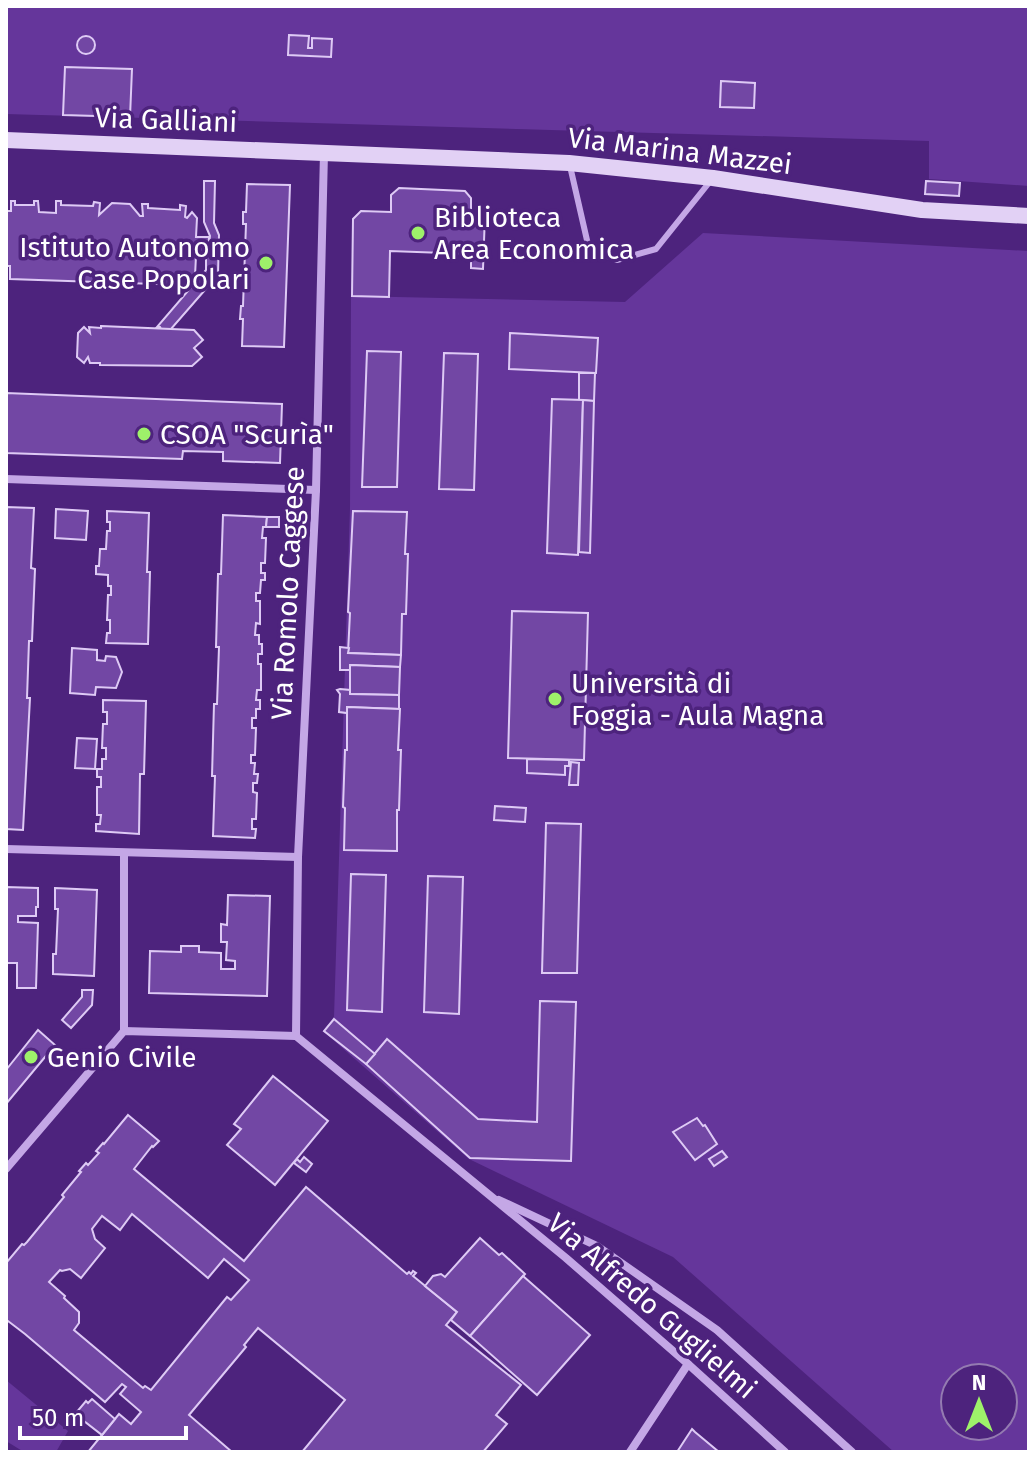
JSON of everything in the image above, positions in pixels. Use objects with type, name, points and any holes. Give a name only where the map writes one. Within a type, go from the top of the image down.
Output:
[{"type":"street","name":"Via Galliani","points":[[6,140],[324,153]]},
{"type":"street","name":"Via Marina Mazzei","points":[[324,153],[569,163],[713,178],[922,210],[1029,216]]},
{"type":"street","name":"Via Romolo Caggese","points":[[296,1036],[298,857],[316,490],[324,153]]},
{"type":"street","points":[[6,479],[316,490]]},
{"type":"street","points":[[6,849],[298,857]]},
{"type":"street","points":[[6,1169],[124,1031],[124,853]]},
{"type":"street","points":[[124,1031],[296,1036]]},
{"type":"street","name":"Via Alfredo Guglielmi","points":[[296,1036],[566,1258],[785,1452]]},
{"type":"street","name":"Via Alfredo Guglielmi","points":[[488,1195],[597,1246],[705,1322],[852,1452]]},
{"type":"street","points":[[630,1452],[688,1364]]},
{"type":"lane","points":[[569,163],[589,249],[617,260],[656,249],[713,178]]},
{"type":"shaded area","points":[[6,6],[1029,6],[1029,186],[929,179],[929,141],[6,114]]},
{"type":"shaded area","points":[[703,233],[1029,251],[1029,1452],[894,1452],[673,1257],[469,1159],[323,1031],[334,1017],[350,508],[351,296],[625,302]]},
{"type":"shaded area","points":[[6,1380],[68,1431],[56,1452],[24,1452],[6,1441]]},
{"type":"building","points":[[289,35],[309,36],[308,48],[312,48],[312,38],[332,39],[331,57],[288,55]]},
{"type":"building","points":[[86,36],[95,45],[86,54],[77,45]]},
{"type":"building","points":[[65,67],[132,69],[130,117],[63,115]]},
{"type":"building","points":[[721,81],[755,83],[754,108],[720,107]]},
{"type":"building","points":[[204,181],[215,181],[218,275],[171,329],[161,329],[157,327],[206,270],[210,236],[204,222]]},
{"type":"building","points":[[926,181],[960,183],[959,196],[925,194]]},
{"type":"building","name":"Istituto Autonomo Case Popolari","points":[[247,184],[290,185],[284,347],[242,346],[243,319],[240,319],[246,224],[243,224],[243,212],[246,212]]},
{"type":"building","name":"Biblioteca Area Economica","points":[[399,188],[465,191],[471,198],[471,214],[485,214],[483,269],[471,268],[471,254],[390,251],[389,297],[352,296],[353,219],[361,211],[391,212],[391,195]]},
{"type":"building","points":[[11,201],[15,201],[15,205],[34,205],[34,201],[38,201],[39,212],[56,213],[56,201],[61,201],[61,205],[93,206],[94,202],[100,203],[99,215],[112,203],[130,204],[140,216],[143,216],[142,204],[148,204],[148,208],[180,210],[180,205],[186,206],[185,217],[192,212],[197,218],[196,237],[209,237],[208,256],[196,256],[195,276],[190,281],[183,275],[184,285],[10,279],[10,266],[6,266],[6,211],[11,211]]},
{"type":"building","points":[[84,327],[90,333],[89,327],[194,330],[203,340],[194,348],[202,357],[192,366],[100,365],[90,363],[88,357],[84,363],[77,357],[78,333]]},
{"type":"building","points":[[510,333],[598,338],[596,373],[509,369]]},
{"type":"building","points":[[367,351],[401,352],[397,487],[362,487]]},
{"type":"building","points":[[444,353],[478,354],[474,490],[439,489]]},
{"type":"building","points":[[579,373],[595,373],[594,401],[579,400]]},
{"type":"building","name":"CSOA \"Scurìa\"","points":[[6,393],[282,404],[280,463],[223,461],[223,452],[183,451],[182,459],[6,453]]},
{"type":"building","points":[[552,399],[583,400],[578,555],[547,553]]},
{"type":"building","points":[[583,400],[594,401],[590,553],[579,552]]},
{"type":"building","points":[[6,507],[34,508],[31,568],[35,569],[32,641],[29,641],[27,698],[30,698],[23,830],[6,829]]},
{"type":"building","points":[[56,509],[88,511],[86,540],[55,538]]},
{"type":"building","points":[[107,511],[149,513],[148,644],[106,643],[107,633],[110,633],[110,620],[107,620],[111,586],[108,586],[108,575],[96,574],[96,566],[99,566],[100,549],[106,549],[107,531],[110,531]]},
{"type":"building","points":[[353,511],[407,512],[406,614],[402,614],[401,655],[348,653]]},
{"type":"building","points":[[223,515],[267,517],[262,538],[266,538],[265,563],[261,563],[265,580],[261,580],[260,593],[256,593],[256,601],[260,601],[260,624],[256,623],[255,635],[259,635],[262,654],[258,654],[261,690],[257,690],[256,700],[260,700],[260,709],[256,709],[256,718],[252,718],[252,728],[256,728],[255,755],[251,755],[251,763],[255,763],[254,774],[258,774],[257,783],[253,783],[253,792],[257,793],[256,819],[252,819],[255,838],[213,836],[218,574],[221,574]]},
{"type":"building","points":[[267,517],[279,517],[279,527],[266,527]]},
{"type":"building","points":[[512,611],[588,613],[584,760],[508,758]]},
{"type":"building","points":[[340,647],[349,648],[348,653],[401,655],[400,667],[350,665],[350,670],[340,670]]},
{"type":"building","points":[[72,648],[97,650],[97,660],[105,661],[106,656],[116,657],[122,672],[116,688],[96,687],[95,695],[70,693]]},
{"type":"building","points":[[350,665],[400,667],[399,695],[350,694]]},
{"type":"building","points":[[337,690],[350,690],[350,694],[399,695],[399,709],[347,707],[347,713],[339,712],[340,694]]},
{"type":"building","points":[[103,700],[146,701],[139,834],[96,831],[101,815],[97,815],[97,787],[101,787],[101,777],[97,777],[97,769],[102,769],[102,759],[106,759],[106,748],[102,748],[103,724],[107,724]]},
{"type":"building","points":[[347,707],[400,709],[397,851],[344,850]]},
{"type":"building","points":[[77,738],[97,739],[95,769],[75,768]]},
{"type":"building","points":[[527,759],[569,760],[569,766],[565,766],[565,775],[527,773]]},
{"type":"building","points":[[571,762],[579,763],[578,785],[569,785]]},
{"type":"building","points":[[495,806],[526,808],[525,822],[494,820]]},
{"type":"building","points":[[546,823],[581,824],[577,973],[542,973]]},
{"type":"building","points":[[351,874],[386,875],[382,1012],[347,1010]]},
{"type":"building","points":[[428,876],[463,877],[459,1014],[424,1012]]},
{"type":"building","points":[[6,887],[38,888],[36,916],[18,916],[18,922],[38,923],[36,988],[17,988],[17,963],[6,963]]},
{"type":"building","points":[[55,888],[97,890],[94,976],[53,974],[58,909],[55,909]]},
{"type":"building","points":[[228,895],[270,896],[267,996],[149,993],[150,951],[181,952],[181,946],[199,946],[199,952],[221,953],[221,969],[235,969],[235,961],[226,960],[227,942],[221,942],[221,924],[227,925]]},
{"type":"building","points":[[82,990],[93,990],[92,1005],[71,1028],[62,1020],[82,997]]},
{"type":"building","points":[[540,1001],[576,1002],[571,1161],[470,1158],[366,1064],[387,1039],[478,1119],[537,1122]]},
{"type":"building","points":[[334,1019],[375,1054],[366,1064],[324,1031]]},
{"type":"building","name":"Genio Civile","points":[[38,1030],[55,1045],[6,1104],[6,1070]]},
{"type":"building","points":[[273,1076],[328,1121],[275,1185],[227,1145],[241,1129],[234,1124]]},
{"type":"building","points":[[128,1115],[159,1141],[134,1169],[244,1261],[306,1187],[407,1274],[416,1273],[413,1276],[457,1312],[446,1325],[521,1385],[496,1415],[507,1424],[483,1452],[302,1452],[345,1400],[258,1328],[244,1345],[246,1347],[189,1415],[232,1452],[88,1452],[119,1414],[131,1424],[141,1412],[120,1394],[126,1387],[122,1384],[105,1402],[25,1334],[8,1321],[6,1323],[6,1263],[27,1242],[64,1197],[62,1195],[79,1171],[86,1163],[88,1165]],"holes":[[[132,1214],[208,1278],[224,1259],[249,1280],[231,1300],[227,1297],[151,1390],[145,1386],[143,1388],[74,1330],[79,1323],[79,1312],[49,1282],[60,1270],[70,1269],[81,1278],[105,1248],[95,1239],[92,1229],[102,1216],[120,1230]]]},
{"type":"building","points":[[697,1118],[717,1144],[695,1160],[673,1132]]},
{"type":"building","points":[[722,1151],[727,1157],[714,1166],[709,1159]]},
{"type":"building","points":[[304,1157],[312,1164],[306,1172],[294,1163]]},
{"type":"building","points":[[480,1238],[525,1274],[470,1336],[451,1320],[457,1312],[425,1286],[433,1276],[441,1274],[445,1277]]},
{"type":"building","points":[[523,1276],[590,1335],[537,1395],[470,1336]]},
{"type":"building","points":[[92,1399],[115,1419],[102,1435],[75,1414],[86,1401],[88,1403]]},
{"type":"building","points":[[692,1429],[695,1432],[719,1452],[677,1452]]},
{"type":"place","name":"Biblioteca Area Economica","points":[[418,233]]},
{"type":"place","name":"Istituto Autonomo Case Popolari","points":[[266,263]]},
{"type":"place","name":"CSOA \"Scurìa\"","points":[[144,434]]},
{"type":"place","name":"Università di Foggia - Aula Magna","points":[[555,699]]},
{"type":"place","name":"Genio Civile","points":[[31,1057]]}]
